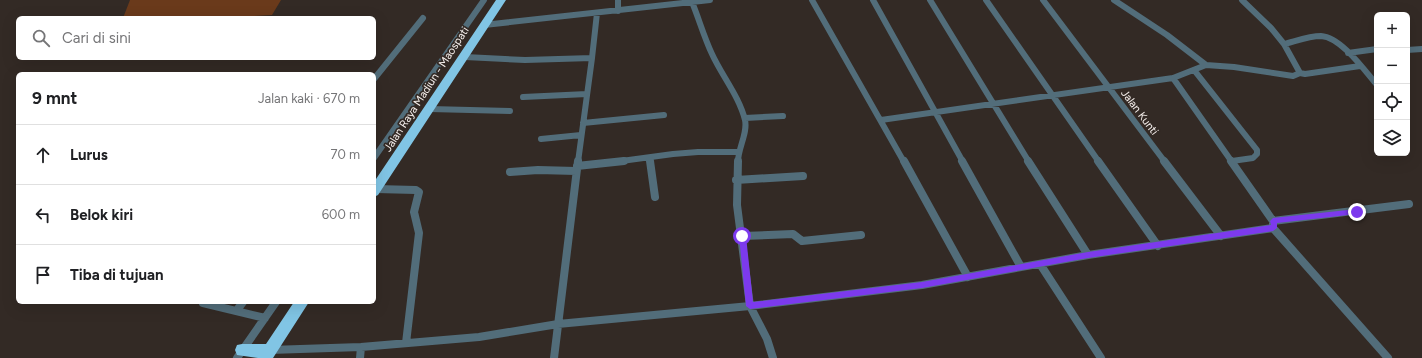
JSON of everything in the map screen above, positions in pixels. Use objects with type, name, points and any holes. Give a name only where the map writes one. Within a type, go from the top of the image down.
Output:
[{"type":"highway","name":"Jalan Raya Madiun - Maospati","points":[[377,185],[465,57],[501,0]]},
{"type":"highway","points":[[240,354],[267,354],[301,304]]},
{"type":"street","points":[[376,155],[484,0]]},
{"type":"street","points":[[618,0],[618,11]]},
{"type":"street","points":[[484,25],[618,11],[655,3],[710,0]]},
{"type":"street","points":[[812,0],[881,120],[968,278]]},
{"type":"street","points":[[873,0],[1021,268]]},
{"type":"street","points":[[930,0],[1050,197],[1088,255]]},
{"type":"street","points":[[986,0],[1158,246]]},
{"type":"street","name":"Jalan Kunti","points":[[1043,0],[1221,236]]},
{"type":"street","points":[[1114,0],[1167,35],[1206,65]]},
{"type":"street","points":[[1242,0],[1262,17],[1284,44],[1300,73]]},
{"type":"street","points":[[692,2],[712,54],[745,118],[744,134],[738,152],[736,180],[737,205],[750,306],[767,339],[773,358]]},
{"type":"street","points":[[554,358],[580,135],[583,123],[597,13]]},
{"type":"street","points":[[376,77],[423,18]]},
{"type":"street","points":[[1284,44],[1326,36],[1332,39],[1348,53],[1376,84]]},
{"type":"street","points":[[1348,53],[1374,49]]},
{"type":"street","points":[[1410,50],[1422,49]]},
{"type":"street","points":[[465,57],[525,60],[592,58]]},
{"type":"street","points":[[881,120],[1053,94],[1173,78],[1206,65],[1234,67],[1293,76],[1300,73],[1305,74],[1360,66]]},
{"type":"street","points":[[1194,70],[1258,152],[1253,158],[1232,161]]},
{"type":"street","points":[[1173,78],[1232,161],[1273,224],[1388,358]]},
{"type":"street","points":[[523,97],[587,94]]},
{"type":"street","points":[[430,109],[510,111]]},
{"type":"street","points":[[583,123],[664,115]]},
{"type":"street","points":[[745,118],[783,116]]},
{"type":"street","points":[[541,139],[580,135]]},
{"type":"street","points":[[510,172],[577,168],[672,154],[698,152],[738,152]]},
{"type":"street","points":[[650,158],[654,197]]},
{"type":"street","points":[[736,180],[803,176]]},
{"type":"street","points":[[377,185],[416,190],[419,192],[414,212],[419,233],[406,343]]},
{"type":"street","points":[[267,354],[479,337],[558,324],[750,306],[922,285],[968,278],[1088,255],[1221,236],[1273,224],[1410,204]]},
{"type":"street","points":[[742,236],[793,234],[802,241],[860,235]]},
{"type":"street","points":[[1040,264],[1101,358]]},
{"type":"street","points":[[208,304],[265,318]]},
{"type":"street","points":[[237,310],[241,304]]},
{"type":"street","points":[[240,354],[275,304]]},
{"type":"street","points":[[360,358],[361,347]]},
{"type":"shaded area","points":[[130,0],[281,0],[272,15],[124,16]]},
{"type":"route","points":[[742,236],[750,306],[922,285],[1088,255],[1273,228],[1273,221],[1357,212]]}]
